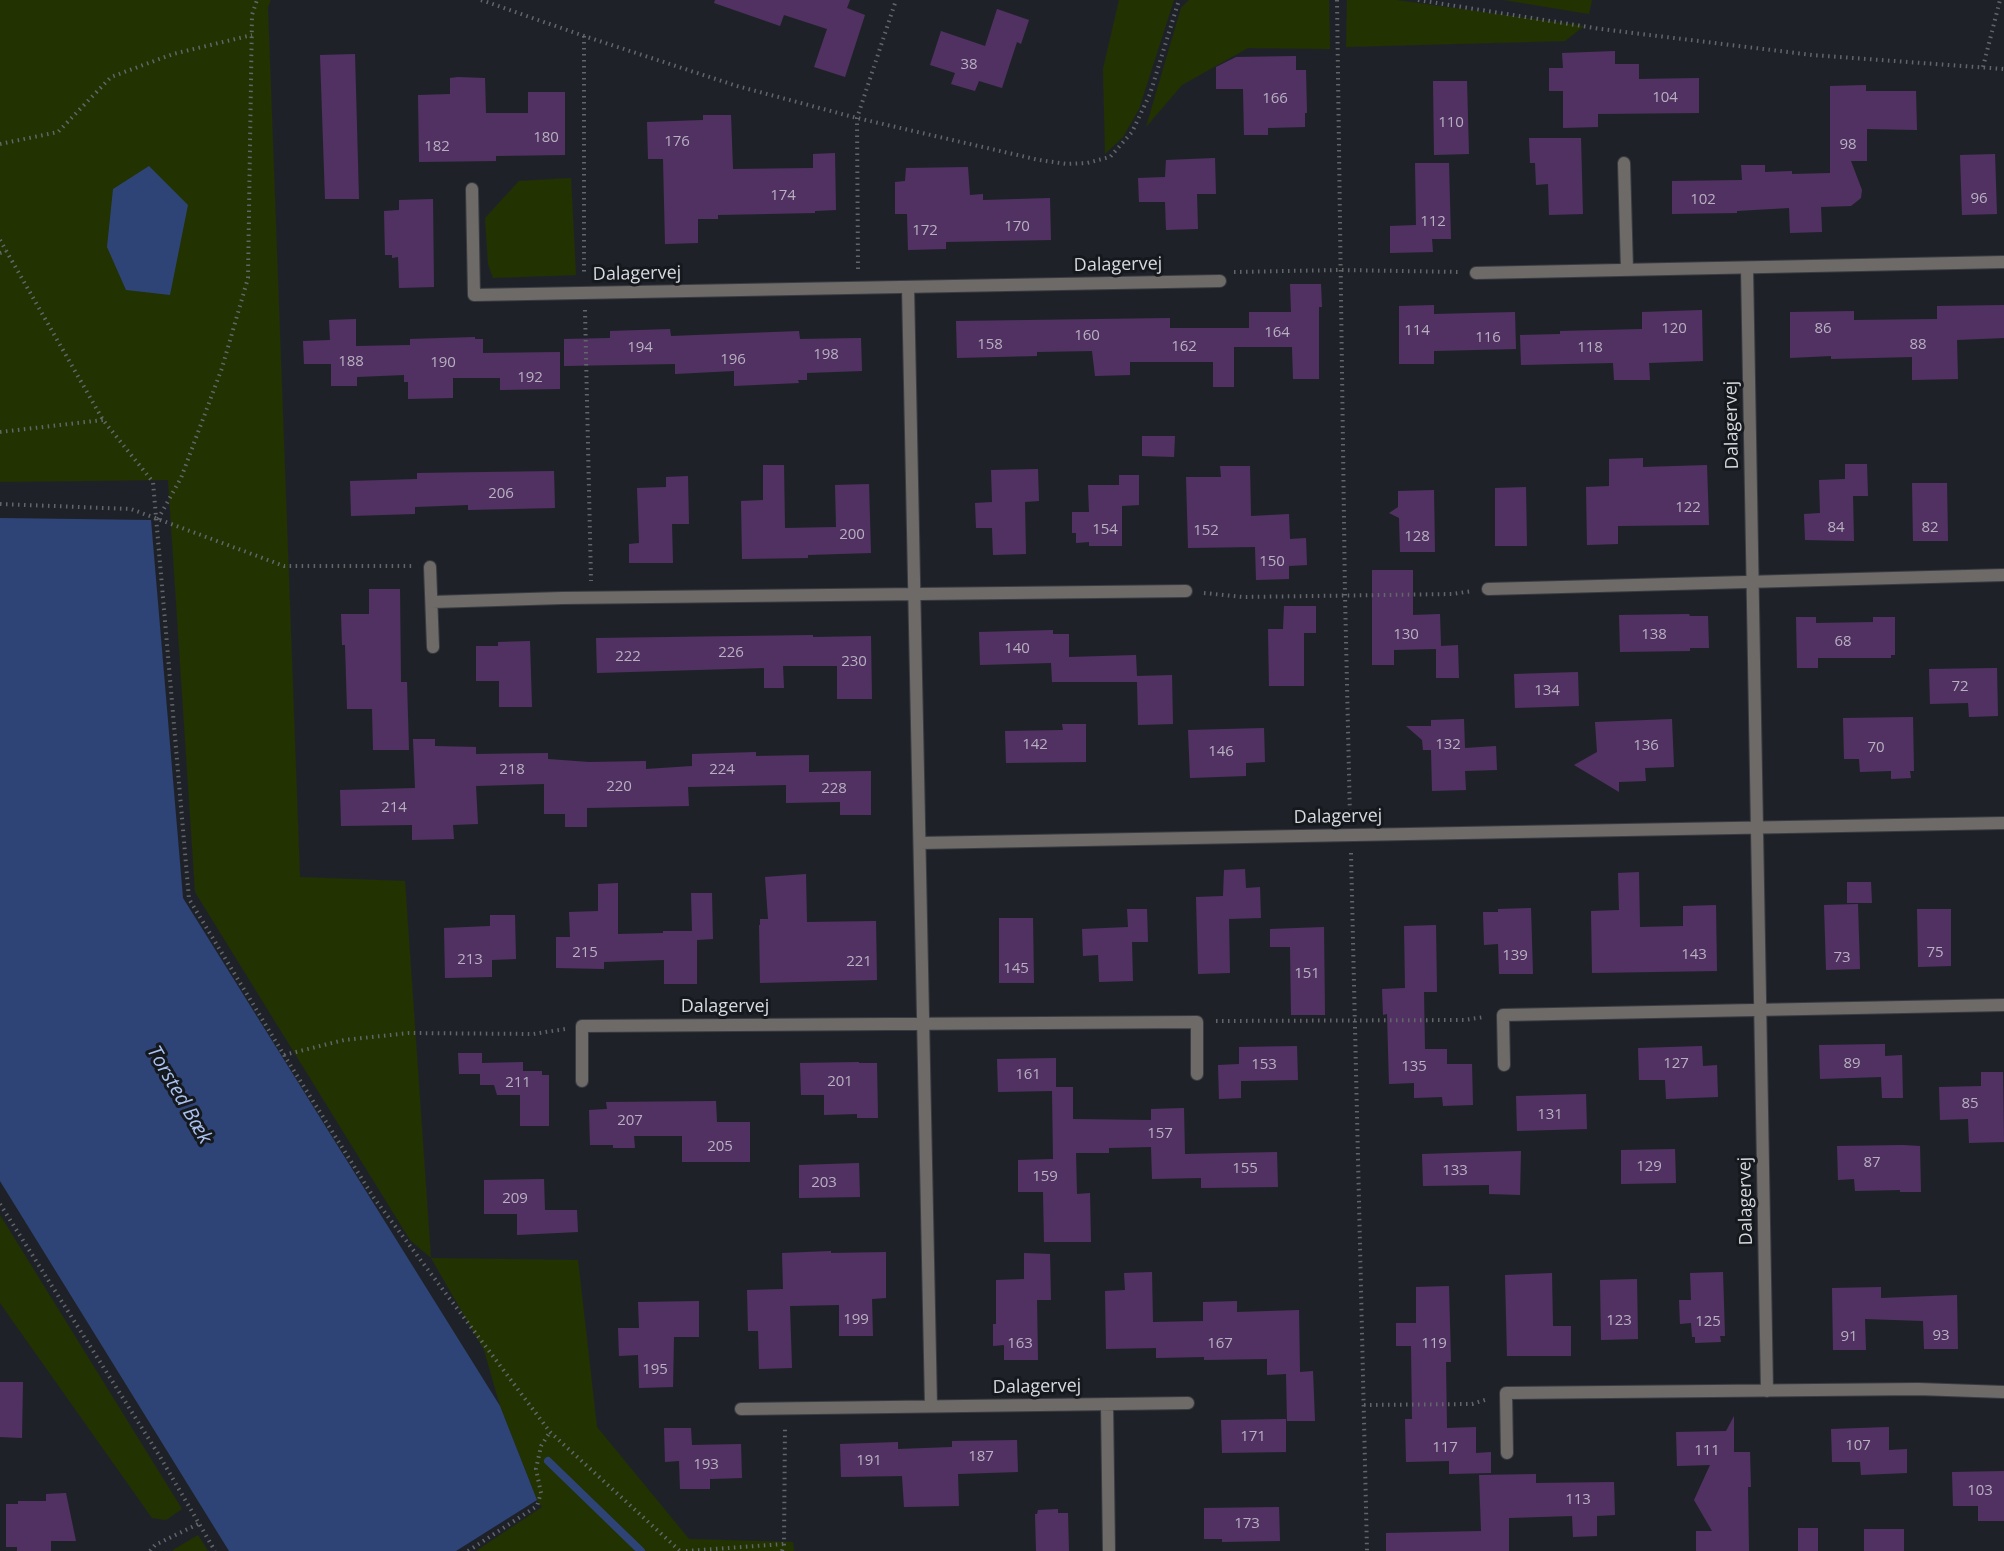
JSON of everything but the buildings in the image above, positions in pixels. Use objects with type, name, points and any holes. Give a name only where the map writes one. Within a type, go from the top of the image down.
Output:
[{"type":"street","points":[[1624,163],[1626,270]]},
{"type":"street","name":"Dalagervej","points":[[472,189],[474,295],[1220,281]]},
{"type":"street","points":[[1476,273],[2004,262]]},
{"type":"street","name":"Dalagervej","points":[[1747,268],[1767,1391]]},
{"type":"street","points":[[908,287],[931,1406]]},
{"type":"street","points":[[430,567],[434,647]]},
{"type":"street","points":[[1488,589],[2004,575]]},
{"type":"street","points":[[432,602],[1186,591]]},
{"type":"street","name":"Dalagervej","points":[[920,843],[2004,823]]},
{"type":"street","points":[[1504,1065],[1503,1015],[2004,1005]]},
{"type":"street","name":"Dalagervej","points":[[582,1026],[1197,1022]]},
{"type":"street","points":[[1197,1022],[1197,1074]]},
{"type":"street","points":[[582,1026],[582,1081]]},
{"type":"street","points":[[1507,1452],[1506,1393],[1918,1389],[2004,1392]]},
{"type":"street","name":"Dalagervej","points":[[741,1409],[1188,1403]]},
{"type":"street","name":"Dalagervej","points":[[1107,1404],[1109,1551]]},
{"type":"path","points":[[158,519],[181,478],[222,368],[248,278],[252,15],[257,0]]},
{"type":"path","points":[[481,0],[737,86],[857,118],[1039,160],[1067,164],[1087,163],[1110,157],[1132,132],[1142,114],[1179,0]]},
{"type":"path","points":[[858,288],[857,118],[896,0]]},
{"type":"path","points":[[1337,0],[1345,595],[1367,1551]]},
{"type":"path","points":[[1418,0],[1601,29],[1800,53],[2004,69]]},
{"type":"path","points":[[1983,67],[2000,0]]},
{"type":"path","points":[[0,144],[58,132],[111,77],[173,54],[252,35]]},
{"type":"path","points":[[584,36],[584,293],[592,598]]},
{"type":"path","points":[[0,240],[103,420],[153,482],[189,899],[284,1056],[374,1198],[550,1432],[680,1551]]},
{"type":"path","points":[[0,253],[6,251]]},
{"type":"path","points":[[1220,281],[1236,271],[1446,270],[1476,273]]},
{"type":"path","points":[[0,432],[103,420]]},
{"type":"path","points":[[0,504],[131,509],[284,566],[430,567]]},
{"type":"path","points":[[1186,591],[1243,597],[1453,594],[1488,589]]},
{"type":"path","points":[[1197,1022],[1464,1020],[1503,1015]]},
{"type":"path","points":[[284,1056],[344,1040],[409,1033],[533,1034],[582,1026]]},
{"type":"path","points":[[0,1204],[159,1455],[215,1551]]},
{"type":"path","points":[[1364,1405],[1472,1404],[1506,1393]]},
{"type":"path","points":[[782,1551],[784,1544],[785,1408]]},
{"type":"path","points":[[468,1551],[537,1506],[541,1494],[536,1468],[541,1446],[550,1432]]},
{"type":"path","points":[[150,1551],[155,1545],[198,1524]]},
{"type":"path","points":[[686,1551],[784,1544]]},
{"type":"green space","points":[[0,0],[271,0],[268,7],[300,877],[405,881],[431,1258],[410,1240],[195,892],[168,480],[0,482]]},
{"type":"green space","points":[[1119,0],[1174,0],[1139,109],[1123,137],[1105,154],[1103,69]]},
{"type":"green space","points":[[1189,0],[1329,0],[1330,49],[1248,48],[1182,85],[1146,127],[1181,8]]},
{"type":"green space","points":[[1347,0],[1397,0],[1584,26],[1565,41],[1346,47]]},
{"type":"green space","points":[[1504,0],[1592,0],[1589,14]]},
{"type":"green space","points":[[571,178],[576,275],[493,278],[488,264],[485,218],[519,181]]},
{"type":"green space","points":[[0,1215],[182,1509],[166,1520],[152,1518],[0,1303]]},
{"type":"green space","points":[[431,1258],[578,1260],[597,1427],[689,1539],[793,1542],[794,1551],[476,1551],[542,1507],[537,1500],[500,1406],[484,1350]]},
{"type":"green space","points":[[198,1535],[208,1551],[173,1551],[173,1550]]},
{"type":"water","points":[[149,166],[188,205],[170,295],[126,290],[107,247],[113,189]]},
{"type":"water","name":"Torsted Bæk","points":[[0,518],[151,520],[183,898],[500,1406],[537,1500],[456,1551],[229,1551],[0,1181]]},
{"type":"waterway","points":[[548,1461],[641,1551]]}]
